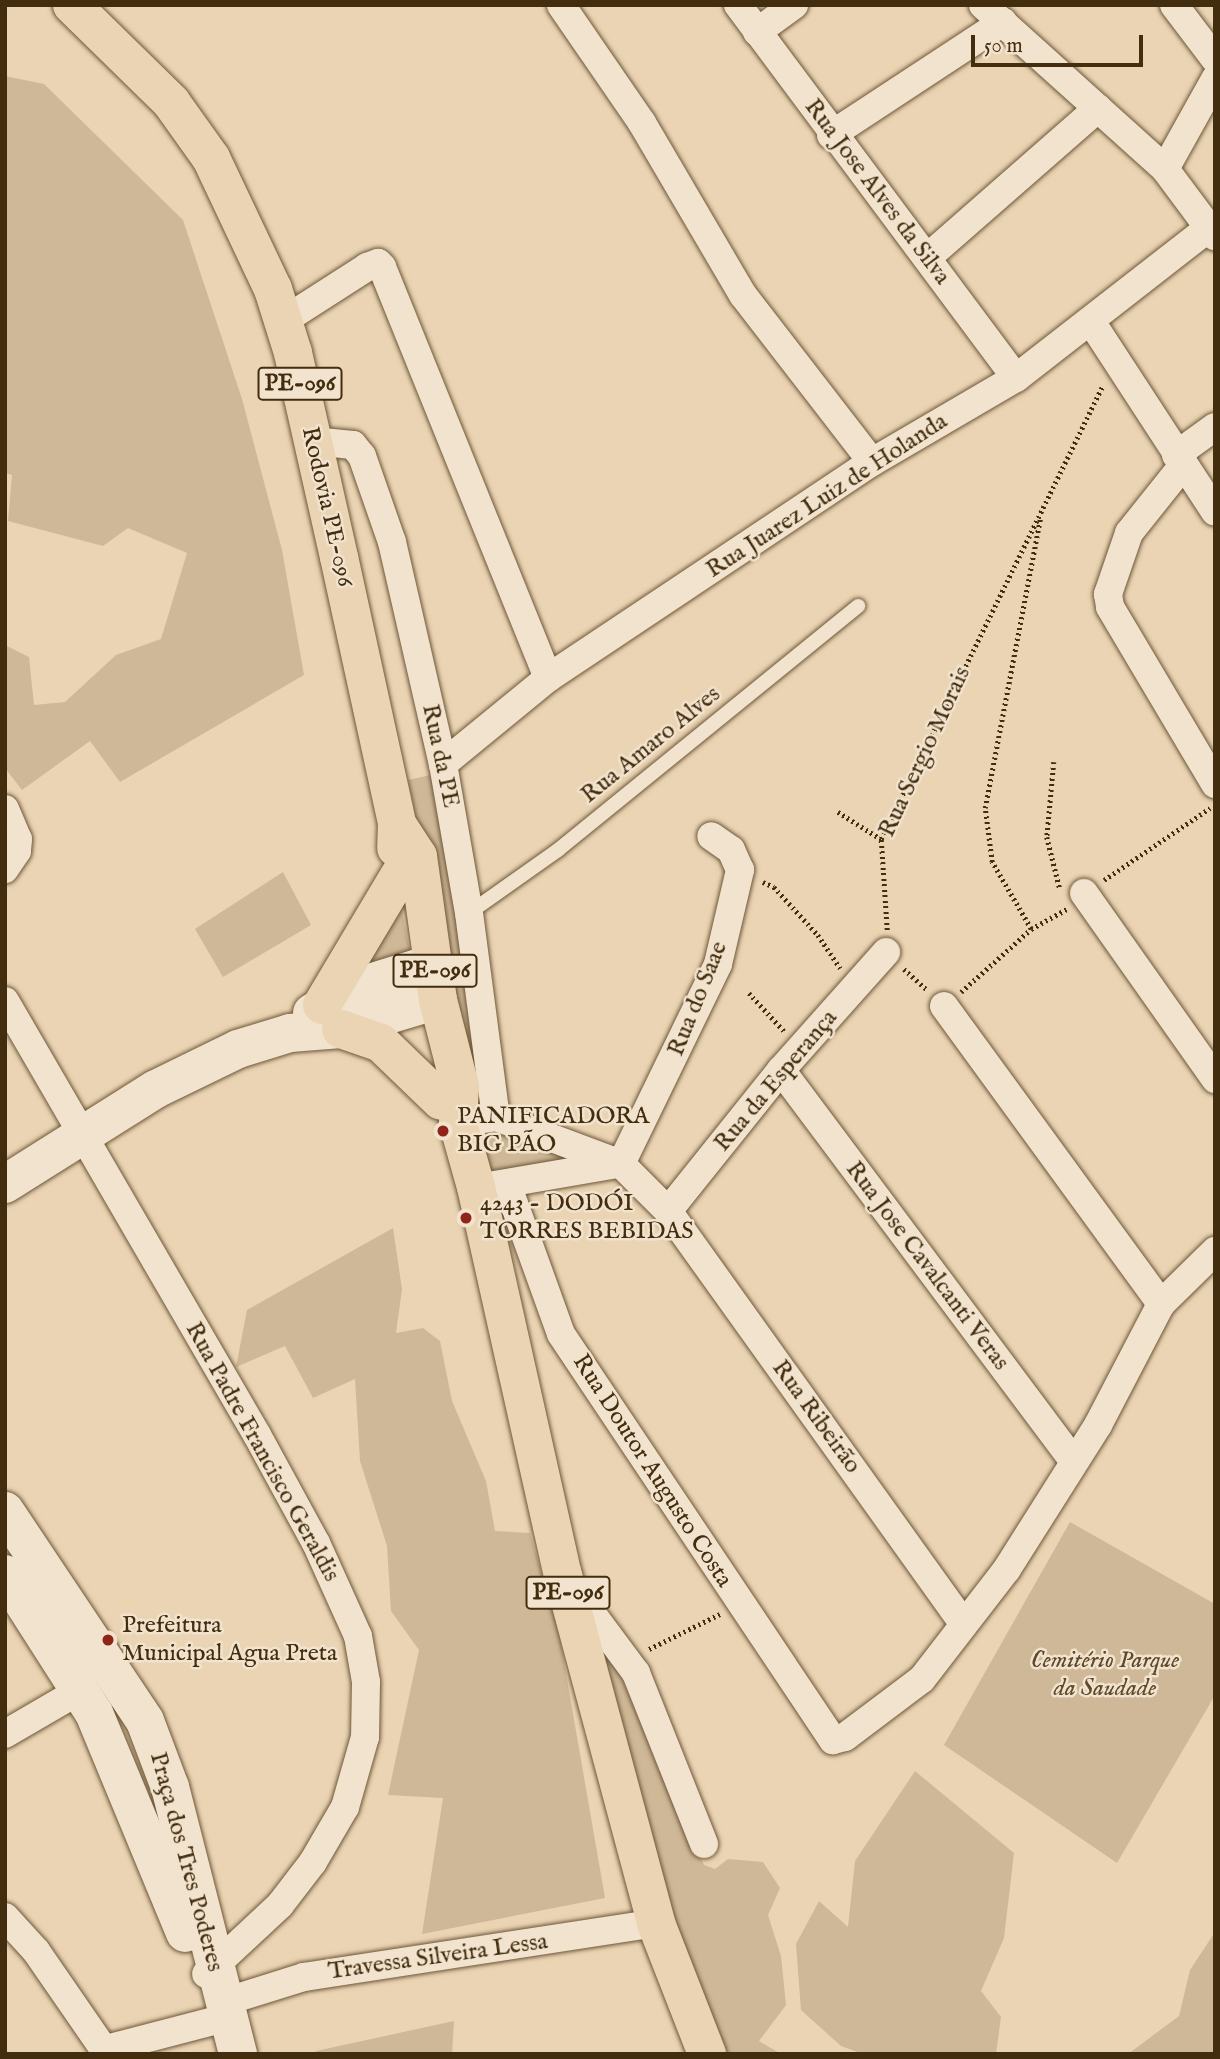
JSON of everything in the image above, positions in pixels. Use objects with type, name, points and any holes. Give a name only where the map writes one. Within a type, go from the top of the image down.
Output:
[{"type":"main road","name":"Rodovia PE-096","points":[[72,5],[171,102],[211,158],[273,289],[312,441],[397,824]]},
{"type":"main road","name":"PE-096","points":[[397,824],[400,874],[427,984]]},
{"type":"main road","name":"PE-096","points":[[397,824],[418,856],[427,984],[425,1045],[449,1112],[492,1186],[563,1575],[656,1923],[707,2054]]},
{"type":"main road","points":[[332,1017],[400,874]]},
{"type":"main road","points":[[5,1184],[82,1134],[191,1071],[238,1049],[332,1017],[364,984],[427,984]]},
{"type":"main road","points":[[332,1017],[381,1043],[449,1112]]},
{"type":"main road","name":"Praça dos Tres Poderes","points":[[5,1511],[145,1721],[170,1787],[219,1991]]},
{"type":"main road","name":"Praça dos Tres Poderes","points":[[5,1574],[109,1744],[219,1991]]},
{"type":"main road","points":[[219,1991],[237,2054]]},
{"type":"street","points":[[561,5],[642,122],[743,295],[872,462]]},
{"type":"street","name":"Rua Jose Alves da Silva","points":[[738,5],[831,135],[928,257],[1016,378]]},
{"type":"street","points":[[757,32],[794,5]]},
{"type":"street","points":[[1174,5],[1215,59]]},
{"type":"street","points":[[831,135],[993,14],[1165,169],[1212,232]]},
{"type":"street","points":[[1165,169],[1215,79]]},
{"type":"street","points":[[928,257],[1098,108]]},
{"type":"street","name":"Rua Juarez Luiz de Holanda","points":[[443,764],[548,678],[872,462],[1016,378],[1099,334],[1212,232]]},
{"type":"street","points":[[283,321],[367,267],[378,263],[382,267],[548,678]]},
{"type":"street","points":[[1099,334],[1215,512]]},
{"type":"street","points":[[1215,427],[1180,459],[1129,533],[1108,594],[1111,607],[1215,784]]},
{"type":"street","name":"Rua da PE","points":[[312,441],[354,446],[362,456],[391,542],[443,764],[469,912],[496,1117]]},
{"type":"street","points":[[5,809],[18,839],[18,850],[5,869]]},
{"type":"street","points":[[711,836],[731,850],[740,870]]},
{"type":"street","name":"Rua do Saae","points":[[621,1164],[718,964],[740,870]]},
{"type":"street","points":[[1075,901],[1215,1079]]},
{"type":"street","name":"Rua da Esperança","points":[[668,1211],[781,1070],[886,952]]},
{"type":"street","name":"Rua Padre Francisco Geraldis","points":[[5,1001],[316,1543],[358,1636],[366,1682],[365,1737],[345,1807],[313,1862],[219,1991]]},
{"type":"street","points":[[944,1006],[1161,1304]]},
{"type":"street","name":"Rua Jose Cavalcanti Veras","points":[[781,1070],[1074,1461]]},
{"type":"street","points":[[449,1112],[496,1117],[621,1164]]},
{"type":"street","points":[[492,1186],[621,1164]]},
{"type":"street","name":"Rua Ribeirão","points":[[621,1164],[668,1211],[963,1623]]},
{"type":"street","name":"Rua Doutor Augusto Costa","points":[[492,1186],[561,1334],[740,1605],[833,1740],[845,1737],[922,1679],[963,1623]]},
{"type":"street","points":[[963,1623],[1007,1569],[1104,1414],[1161,1304],[1215,1251]]},
{"type":"street","points":[[563,1575],[629,1659],[704,1844]]},
{"type":"street","points":[[5,1734],[79,1691]]},
{"type":"street","points":[[5,1917],[36,1951],[106,2051]]},
{"type":"street","name":"Travessa Silveira Lessa","points":[[106,2051],[219,1991],[656,1923]]},
{"type":"lane","name":"Rua Amaro Alves","points":[[469,912],[558,850],[858,606]]},
{"type":"path","name":"Rua Sergio Morais","points":[[886,952],[881,839],[1104,383],[1099,334]]},
{"type":"path","points":[[1031,929],[992,862],[985,808],[1041,511]]},
{"type":"path","points":[[1054,762],[1047,837],[1075,901]]},
{"type":"path","points":[[838,812],[881,839]]},
{"type":"path","points":[[740,870],[774,887],[818,935],[854,989]]},
{"type":"path","points":[[886,952],[944,1006]]},
{"type":"path","points":[[749,993],[800,1049]]},
{"type":"path","points":[[629,1659],[740,1605]]},
{"type":"green space","points":[[5,76],[44,84],[183,220],[242,399],[282,550],[304,675],[120,782],[90,741],[22,790],[5,768],[5,645],[29,657],[34,705],[65,702],[116,655],[161,639],[187,553],[128,528],[103,546],[8,521],[12,475],[5,473]]},
{"type":"green space","points":[[435,774],[484,1059],[470,1084],[408,780]]},
{"type":"green space","points":[[283,872],[311,925],[223,977],[195,929]]},
{"type":"green space","points":[[398,891],[414,973],[345,976]]},
{"type":"green space","points":[[498,1123],[577,1162],[488,1178],[477,1126]]},
{"type":"green space","points":[[393,1228],[402,1289],[396,1333],[423,1328],[440,1341],[452,1401],[486,1481],[495,1531],[530,1533],[559,1633],[605,1898],[422,1934],[443,1798],[388,1795],[419,1650],[391,1611],[387,1546],[360,1461],[355,1379],[313,1398],[285,1346],[236,1367],[247,1310]]},
{"type":"green space","name":"Cemitério Parque da Saudade","points":[[1070,1522],[1215,1604],[1215,1695],[1117,1863],[944,1745]]},
{"type":"green space","points":[[589,1628],[623,1680],[704,1865],[715,1869],[728,1859],[763,1862],[780,1888],[768,1915],[781,1956],[786,2005],[759,2041],[781,2054],[703,2054]]},
{"type":"green space","points":[[915,1771],[1014,1853],[1004,1938],[981,1991],[1001,2017],[996,2054],[863,2054],[841,2046],[801,2010],[796,1944],[819,1901],[848,1927],[855,1861]]},
{"type":"green space","points":[[1215,1932],[1215,2054],[1128,2054],[1179,2016],[1190,1970]]},
{"type":"green space","points":[[454,2021],[452,2054],[316,2054],[316,2051]]},
{"type":"place","name":"PANIFICADORA BIG PÃO","points":[[443,1131]]},
{"type":"place","name":"4243 - DODÓI TORRES BEBIDAS","points":[[466,1218]]},
{"type":"place","name":"Prefeitura Municipal Agua Preta","points":[[108,1640]]}]
